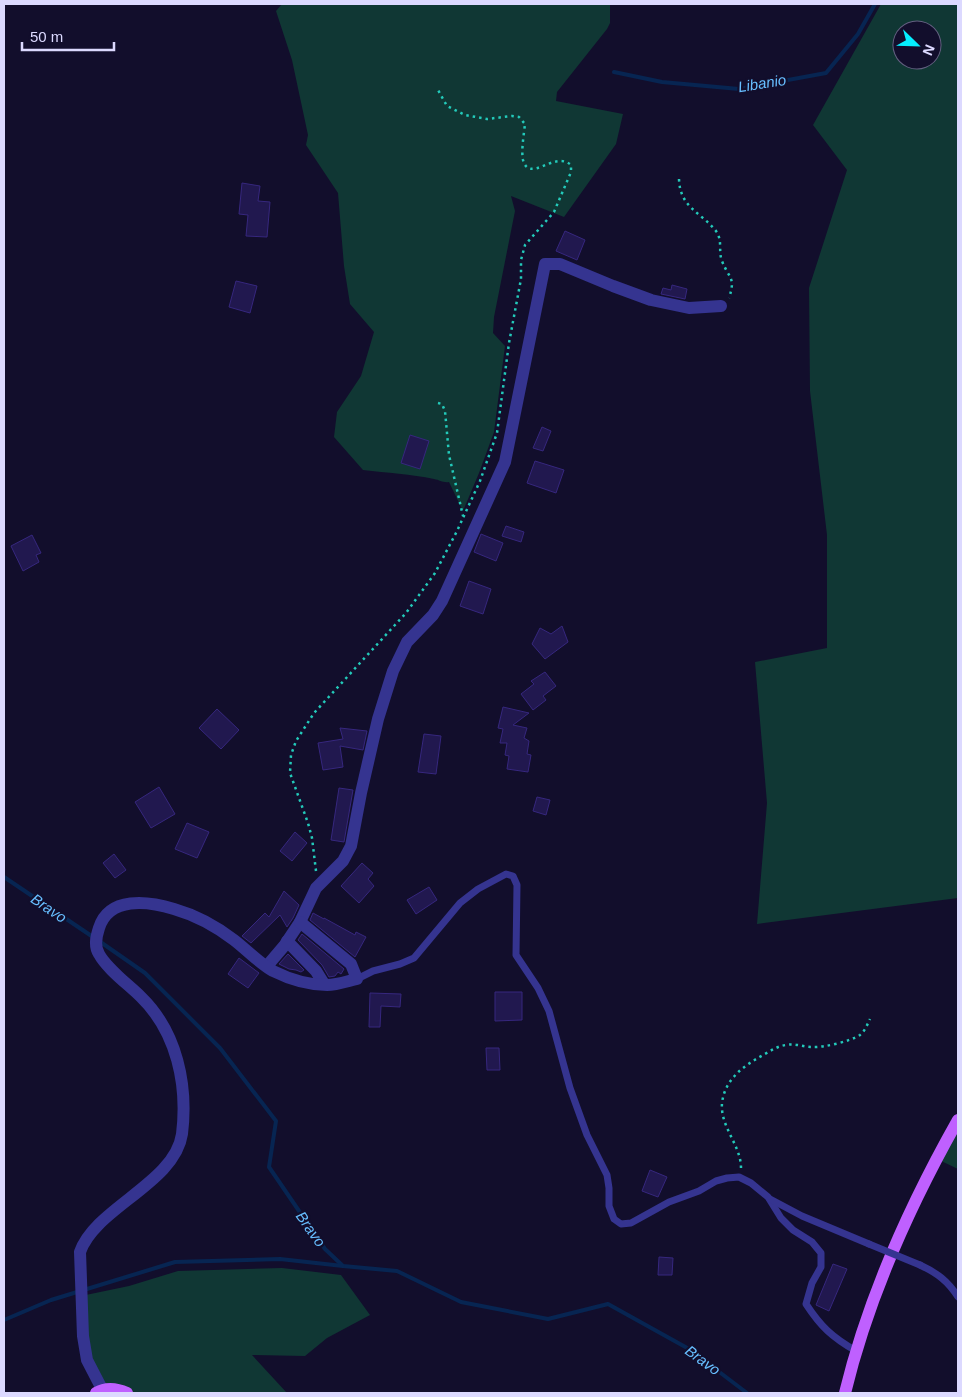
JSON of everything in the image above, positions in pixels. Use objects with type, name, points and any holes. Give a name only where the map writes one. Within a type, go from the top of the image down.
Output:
[{"type":"main road","points":[[845,1393],[856,1351],[885,1269],[937,1159],[958,1120]]},
{"type":"main road","points":[[99,1391],[119,1389],[126,1393]]},
{"type":"street","points":[[267,966],[300,922],[316,888],[343,861],[351,846],[378,719],[399,656],[417,629],[433,615],[442,601],[505,462],[545,264],[560,264],[651,300],[689,308],[721,306]]},
{"type":"street","points":[[99,1391],[87,1360],[83,1336],[80,1252],[83,1242],[97,1226],[168,1163],[177,1149],[182,1135],[184,1100],[178,1061],[169,1036],[143,999],[99,954],[96,939],[103,920],[112,908],[129,903],[173,909],[214,927],[232,938],[271,970],[292,979],[324,984],[357,979],[351,964],[300,922]]},
{"type":"street","points":[[287,941],[316,971],[324,984]]},
{"type":"lane","points":[[357,979],[373,971],[414,958],[460,903],[478,889],[499,877],[506,874],[513,876],[517,885],[516,955],[538,988],[549,1011],[570,1088],[587,1135],[607,1175],[610,1188],[609,1206],[614,1219],[621,1224],[632,1223],[669,1202],[727,1178],[739,1177],[794,1212],[938,1273],[958,1297]]},
{"type":"lane","points":[[768,1197],[787,1224],[812,1242],[821,1253],[821,1267],[812,1283],[806,1304],[830,1335],[856,1351]]},
{"type":"path","points":[[316,888],[316,865],[312,838],[290,773],[291,755],[296,741],[314,714],[406,613],[435,573],[464,517],[480,481],[497,434],[509,343],[521,279],[521,260],[525,245],[554,212],[562,190],[569,178],[571,165],[566,161],[558,160],[537,169],[531,169],[526,166],[523,158],[525,124],[519,117],[512,116],[487,120],[465,115],[447,106],[438,90]]},
{"type":"path","points":[[679,179],[679,187],[683,199],[716,231],[721,240],[720,252],[722,262],[729,273],[733,285],[728,298],[721,306]]},
{"type":"path","points":[[438,403],[442,404],[445,411],[449,455],[464,517]]},
{"type":"path","points":[[739,1177],[741,1166],[738,1150],[724,1119],[722,1104],[730,1081],[752,1061],[774,1049],[794,1044],[813,1048],[823,1047],[841,1042],[859,1036],[870,1019]]},
{"type":"green space","points":[[282,4],[610,4],[610,23],[607,29],[557,92],[556,101],[623,114],[616,144],[564,217],[511,196],[515,211],[494,317],[493,333],[505,346],[494,432],[463,511],[449,482],[417,476],[363,470],[334,437],[337,412],[361,376],[374,332],[350,304],[344,266],[338,193],[306,145],[308,135],[292,60],[276,11]]},
{"type":"green space","points":[[881,4],[958,4],[958,898],[757,924],[767,803],[755,662],[827,648],[827,535],[810,391],[809,288],[847,170],[813,125]]},
{"type":"green space","points":[[958,1120],[958,1169],[937,1159]]},
{"type":"green space","points":[[282,1268],[341,1275],[370,1315],[327,1338],[305,1356],[252,1355],[287,1393],[127,1393],[102,1389],[87,1360],[81,1296],[129,1286],[178,1271]]},
{"type":"building","points":[[242,183],[260,186],[258,201],[270,202],[267,237],[246,236],[248,215],[239,214]]},
{"type":"building","points":[[565,231],[585,240],[577,260],[556,251]]},
{"type":"building","points":[[236,281],[257,286],[250,313],[229,307]]},
{"type":"building","points":[[672,285],[687,289],[685,299],[661,294],[663,288],[671,290]]},
{"type":"building","points":[[542,427],[551,431],[543,451],[533,448]]},
{"type":"building","points":[[410,435],[429,441],[420,469],[401,463]]},
{"type":"building","points":[[535,461],[564,470],[556,493],[527,483]]},
{"type":"building","points":[[506,526],[524,532],[521,542],[502,536]]},
{"type":"building","points":[[481,534],[503,543],[496,561],[474,552]]},
{"type":"building","points":[[32,535],[41,553],[36,555],[39,562],[23,571],[11,546]]},
{"type":"building","points":[[469,581],[491,589],[483,614],[460,606]]},
{"type":"building","points":[[562,626],[568,642],[545,659],[532,644],[540,628],[551,634]]},
{"type":"building","points":[[545,672],[556,686],[543,696],[546,700],[533,710],[521,694],[534,684],[531,681]]},
{"type":"building","points":[[503,707],[529,713],[513,725],[527,728],[524,738],[529,741],[527,754],[531,755],[528,772],[507,769],[509,756],[505,755],[507,743],[500,743],[503,729],[498,728]]},
{"type":"building","points":[[217,709],[239,730],[221,749],[199,728]]},
{"type":"building","points":[[340,728],[367,731],[363,750],[340,746],[343,767],[323,770],[318,743],[343,739]]},
{"type":"building","points":[[424,734],[441,736],[436,774],[418,772]]},
{"type":"building","points":[[159,787],[175,814],[151,828],[135,802]]},
{"type":"building","points":[[339,788],[353,790],[344,842],[331,840]]},
{"type":"building","points":[[537,797],[550,800],[546,815],[533,811]]},
{"type":"building","points":[[187,823],[209,832],[197,858],[175,849]]},
{"type":"building","points":[[295,832],[307,843],[292,861],[280,851]]},
{"type":"building","points":[[114,854],[126,870],[115,878],[103,863]]},
{"type":"building","points":[[362,863],[373,873],[368,879],[374,886],[359,903],[341,886]]},
{"type":"building","points":[[429,887],[437,900],[416,914],[407,900]]},
{"type":"building","points":[[284,891],[299,905],[293,918],[287,927],[280,915],[251,943],[242,936],[265,913],[269,917]]},
{"type":"building","points":[[313,913],[355,935],[356,932],[366,937],[355,957],[310,920]]},
{"type":"building","points":[[302,934],[344,969],[341,974],[338,972],[335,976],[329,977],[322,965],[298,940]]},
{"type":"building","points":[[288,954],[304,970],[301,972],[279,964]]},
{"type":"building","points":[[239,958],[259,973],[248,988],[228,974]]},
{"type":"building","points":[[495,992],[522,992],[522,1020],[495,1021]]},
{"type":"building","points":[[370,993],[401,994],[400,1007],[381,1006],[380,1027],[369,1027]]},
{"type":"building","points":[[486,1048],[499,1048],[500,1070],[487,1070]]},
{"type":"building","points":[[650,1170],[667,1177],[658,1197],[642,1191]]},
{"type":"building","points":[[659,1257],[673,1258],[672,1275],[658,1275]]},
{"type":"building","points":[[833,1264],[847,1269],[829,1311],[816,1305]]},
{"type":"waterway","name":"Libanio","points":[[614,72],[662,82],[739,89],[826,73],[858,34],[875,4]]},
{"type":"waterway","name":"Bravo","points":[[4,877],[93,937]]},
{"type":"waterway","name":"Bravo","points":[[99,941],[145,973],[220,1048],[276,1121],[269,1167],[325,1249],[343,1266],[397,1271],[461,1302],[548,1319],[608,1304],[689,1349],[747,1393]]},
{"type":"waterway","points":[[4,1320],[51,1300],[175,1262],[280,1259],[343,1266]]}]
